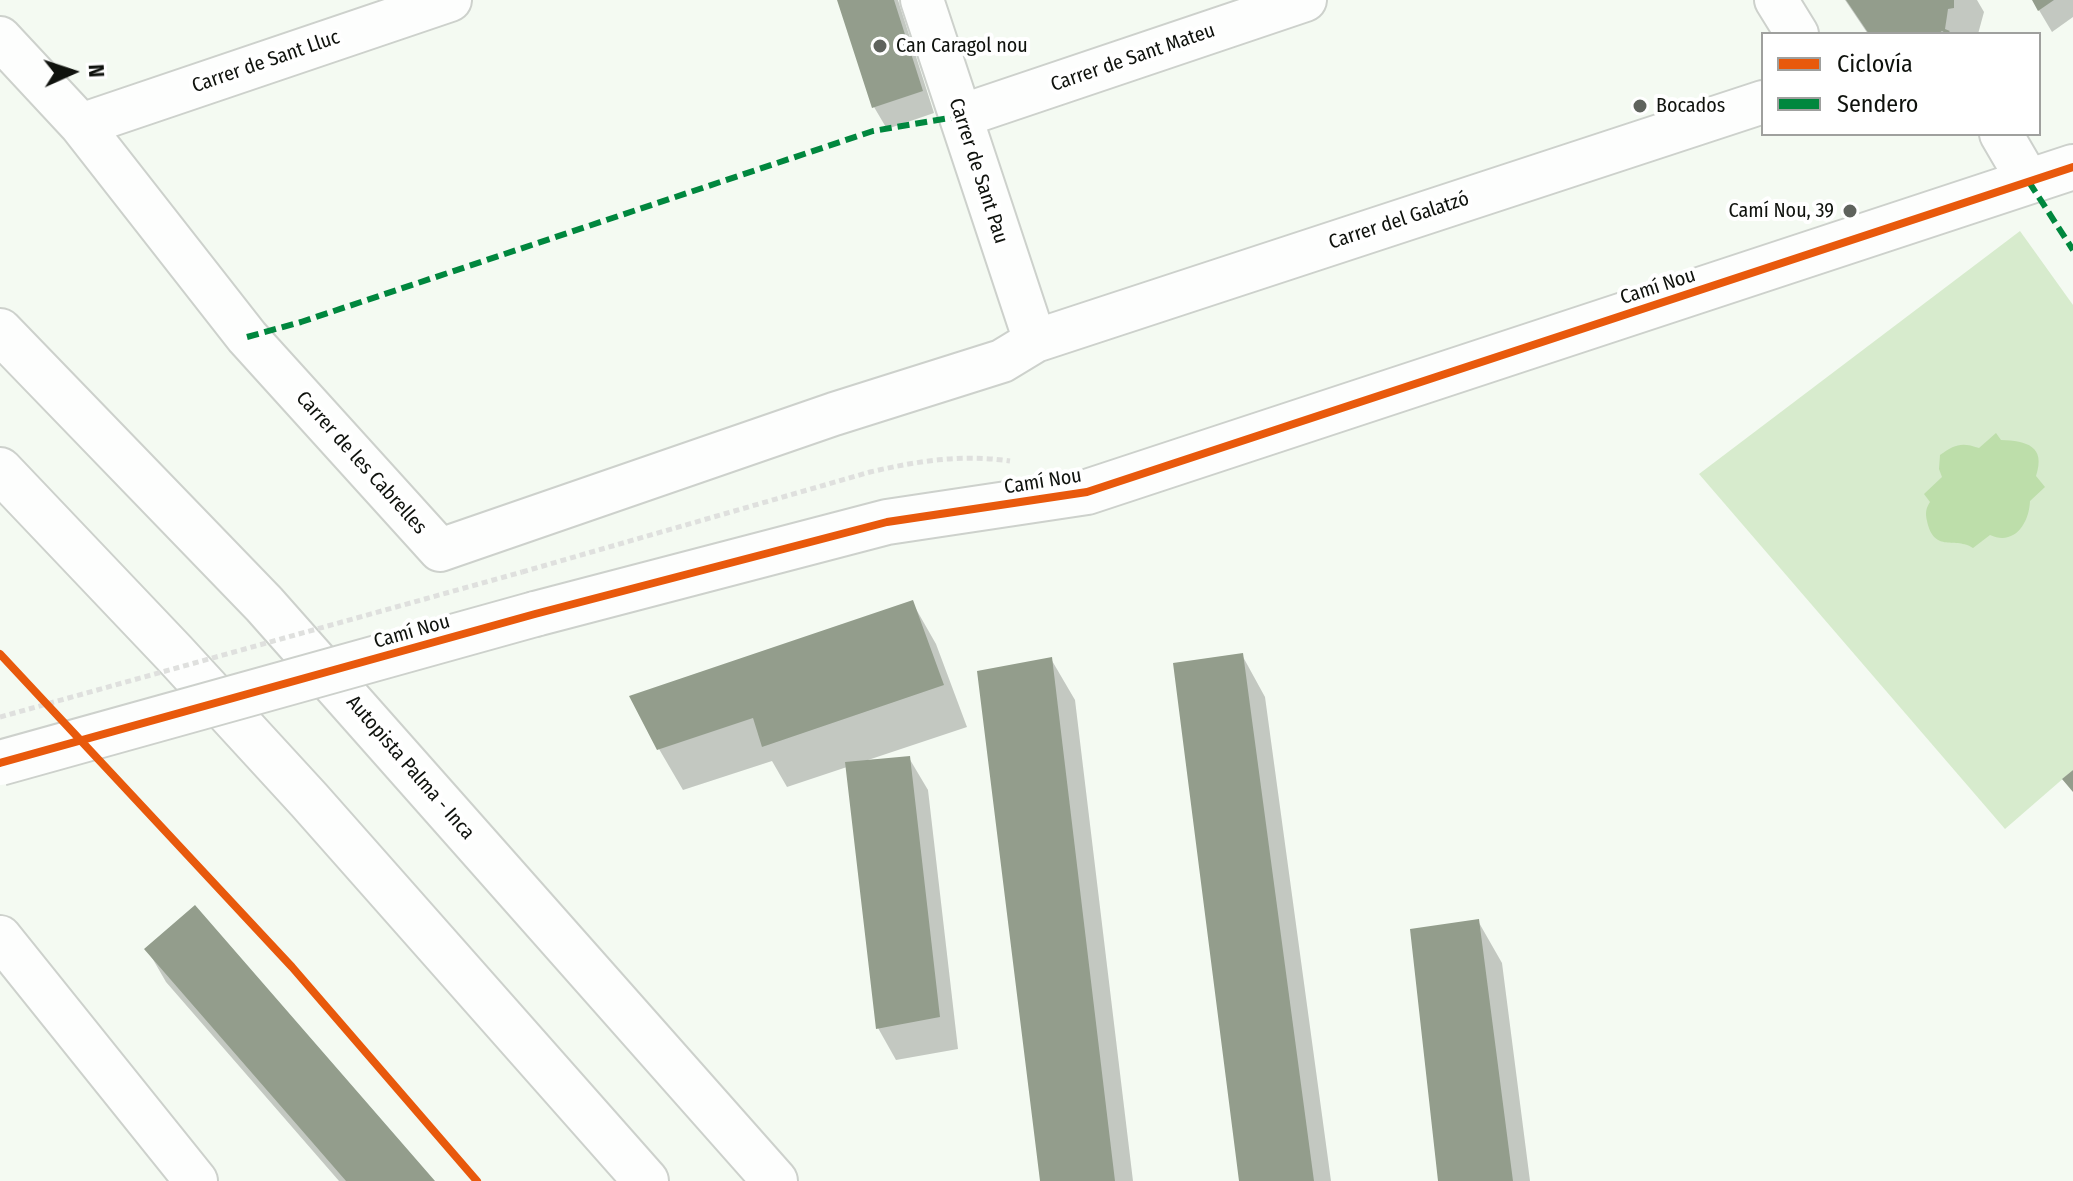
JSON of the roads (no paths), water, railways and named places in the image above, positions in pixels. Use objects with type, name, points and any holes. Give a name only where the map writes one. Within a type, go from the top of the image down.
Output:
[{"type":"main road","name":"Camí Nou","points":[[0,763],[535,614],[887,522],[1087,492],[2073,167]]},
{"type":"main road","name":"Autopista Palma - Inca","points":[[0,331],[264,604],[775,1181]]},
{"type":"main road","points":[[0,470],[309,800],[646,1181]]},
{"type":"street","name":"Carrer de Sant Lluc","points":[[81,125],[450,0]]},
{"type":"street","name":"Carrer de Sant Pau","points":[[922,0],[1035,341]]},
{"type":"street","name":"Carrer de Sant Mateu","points":[[961,116],[1305,0]]},
{"type":"street","points":[[1776,0],[1796,32]]},
{"type":"street","name":"Carrer de les Cabrelles","points":[[0,38],[81,125],[247,337],[440,550],[834,414],[1002,361],[1035,341]]},
{"type":"street","name":"Carrer del Galatzó","points":[[1035,341],[1761,103]]},
{"type":"street","points":[[2002,136],[2029,182]]},
{"type":"street","points":[[0,937],[196,1181]]},
{"type":"place","name":"Can Caragol nou","points":[[880,46]]},
{"type":"place","name":"Bocados","points":[[1640,106]]},
{"type":"place","name":"Camí Nou, 39","points":[[1850,211]]}]
